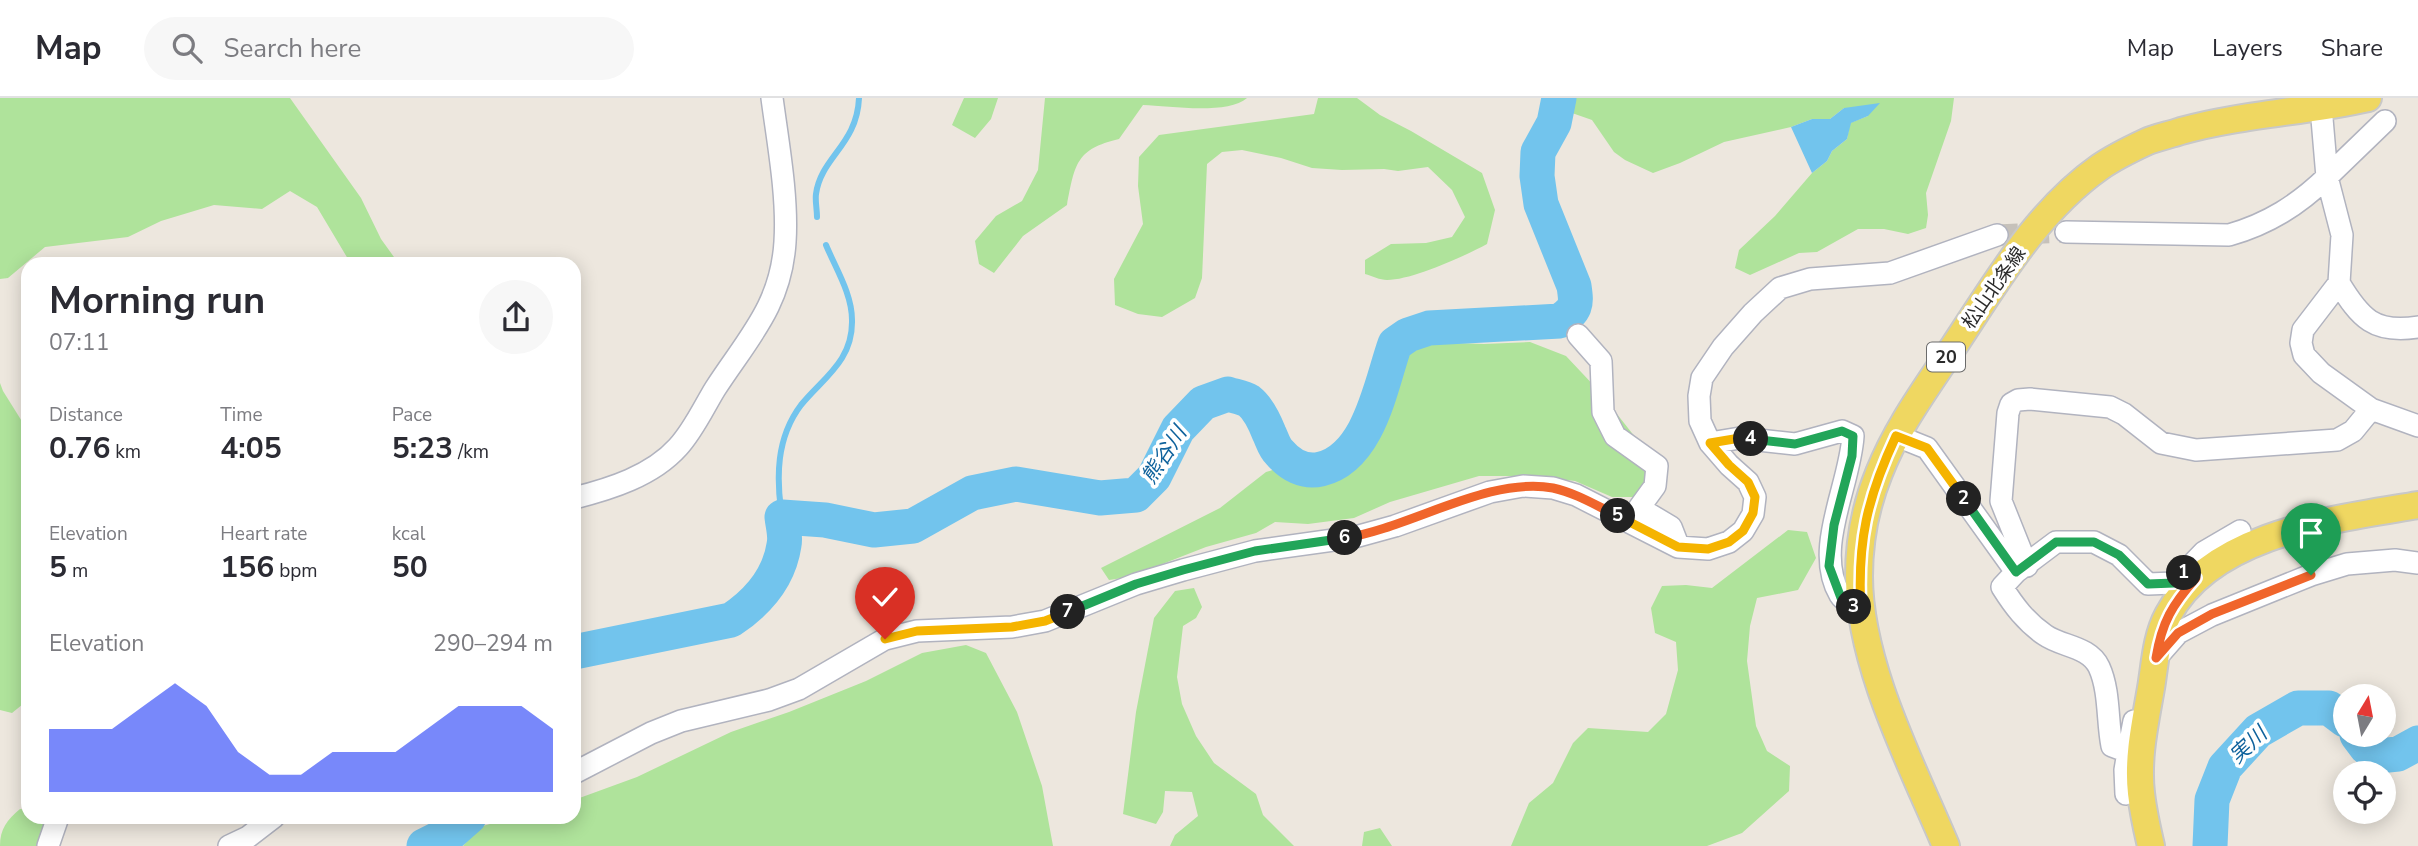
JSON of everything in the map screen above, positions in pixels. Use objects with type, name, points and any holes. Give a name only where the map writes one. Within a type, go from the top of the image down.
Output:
[{"type":"main road","name":"松山北条線","points":[[1946,846],[1888,708],[1861,611],[1859,576],[1867,508],[1896,436],[2002,274],[2045,217],[2100,167],[2148,141],[2216,121],[2368,98]]},
{"type":"main road","points":[[2151,846],[2141,793],[2140,762],[2146,715],[2161,632],[2192,574],[2261,541],[2328,520],[2418,505]]},
{"type":"street","points":[[581,496],[603,491],[645,472],[678,447],[758,328],[777,287],[785,241],[772,98]]},
{"type":"street","points":[[2321,107],[2328,177],[2342,235],[2339,283],[2303,330],[2301,343],[2304,355],[2321,373],[2371,409],[2418,426]]},
{"type":"street","points":[[2066,232],[2229,235],[2253,228],[2281,214],[2307,196],[2385,121]]},
{"type":"street","points":[[581,770],[651,733],[681,721],[769,701],[799,690],[885,639],[917,631],[1012,627],[1045,621],[1136,584],[1171,573],[1255,551],[1355,537],[1395,526],[1490,492],[1523,486],[1553,488],[1576,495],[1678,547],[1708,549],[1729,542],[1743,531],[1753,513],[1755,497],[1748,482],[1710,443],[1700,421],[1699,396],[1702,378],[1723,347],[1780,288],[1810,279],[1890,273],[1997,235]]},
{"type":"street","points":[[2339,283],[2352,305],[2367,320],[2384,328],[2418,327]]},
{"type":"street","points":[[1578,335],[1601,361],[1603,412],[1615,436],[1657,466],[1655,486],[1639,508],[1671,527],[1678,547]]},
{"type":"street","points":[[2021,569],[2001,501],[2008,413],[2011,404],[2018,400],[2109,407],[2124,414],[2161,443],[2196,450],[2337,440],[2353,431],[2371,409]]},
{"type":"street","points":[[1710,443],[1740,438],[1795,444],[1842,431],[1853,436],[1852,456],[1834,525],[1829,566],[1841,598],[1861,611]]},
{"type":"street","points":[[1896,436],[1927,448],[2021,569]]},
{"type":"street","points":[[2128,752],[2112,746],[2106,688],[2098,665],[2088,654],[2046,636],[2018,612],[2002,587],[2056,542],[2094,542],[2119,555],[2148,584],[2174,583],[2192,574],[2204,552],[2240,531]]},
{"type":"street","points":[[2156,658],[2178,633],[2212,614],[2311,575],[2347,565],[2395,560],[2418,563]]},
{"type":"street","points":[[2126,794],[2125,770],[2134,723],[2137,716],[2146,715]]},
{"type":"street","points":[[48,846],[56,824]]},
{"type":"street","points":[[229,846],[248,837],[265,824]]},
{"type":"green space","points":[[0,98],[290,98],[361,198],[381,239],[394,257],[347,257],[317,207],[290,191],[262,209],[214,205],[161,221],[128,237],[45,247],[33,257],[21,257],[21,267],[8,278],[0,279]]},
{"type":"green space","points":[[964,98],[998,98],[991,119],[975,138],[952,125]]},
{"type":"green space","points":[[1045,98],[1247,98],[1238,103],[1213,108],[1143,105],[1119,139],[1086,153],[1072,179],[1067,205],[1023,236],[994,273],[979,264],[975,241],[996,216],[1022,201],[1038,170]]},
{"type":"green space","points":[[1318,98],[1357,98],[1380,115],[1482,173],[1495,210],[1487,244],[1424,272],[1398,279],[1379,279],[1365,274],[1365,260],[1391,244],[1426,243],[1452,237],[1465,217],[1452,190],[1428,167],[1398,171],[1312,168],[1242,150],[1222,152],[1207,164],[1202,278],[1195,298],[1162,317],[1138,314],[1115,305],[1114,279],[1143,224],[1138,186],[1139,157],[1159,135],[1314,114]]},
{"type":"green space","points":[[1558,98],[1954,98],[1951,121],[1926,193],[1926,228],[1908,234],[1884,229],[1858,229],[1817,252],[1799,253],[1750,275],[1735,268],[1739,250],[1775,216],[1812,173],[1827,161],[1832,151],[1847,139],[1850,123],[1868,116],[1844,108],[1830,119],[1812,119],[1791,127],[1724,142],[1653,173],[1614,152],[1592,120],[1557,104]]},
{"type":"green space","points":[[1427,342],[1530,342],[1566,356],[1598,390],[1639,442],[1650,466],[1644,486],[1637,497],[1612,497],[1575,481],[1532,476],[1479,476],[1390,502],[1354,518],[1308,524],[1275,522],[1256,533],[1206,547],[1129,577],[1109,580],[1101,568],[1220,508],[1266,472],[1311,459],[1340,444],[1372,406],[1400,355]]},
{"type":"green space","points":[[0,383],[21,420],[21,706],[12,713],[0,710]]},
{"type":"green space","points":[[1788,530],[1807,532],[1816,558],[1798,590],[1757,598],[1750,626],[1747,661],[1756,726],[1767,751],[1790,766],[1789,791],[1742,833],[1707,846],[1511,846],[1529,803],[1553,783],[1573,743],[1588,728],[1648,732],[1666,714],[1678,670],[1676,642],[1655,633],[1651,608],[1662,586],[1712,588]]},
{"type":"green space","points":[[1194,588],[1202,607],[1196,618],[1183,626],[1177,677],[1182,704],[1196,736],[1214,763],[1256,794],[1263,815],[1294,846],[1170,846],[1175,835],[1198,816],[1192,792],[1165,791],[1163,812],[1156,824],[1123,814],[1136,712],[1154,618],[1175,591]]},
{"type":"green space","points":[[966,645],[986,653],[1017,712],[1042,786],[1053,846],[463,846],[479,827],[490,824],[581,824],[581,797],[637,777],[731,732],[866,681],[922,653]]},
{"type":"green space","points":[[21,809],[21,824],[51,824],[53,826],[49,846],[0,846],[1,835],[11,817]]},
{"type":"green space","points":[[1380,828],[1392,846],[1362,846],[1364,832]]},
{"type":"water","points":[[1880,103],[1868,116],[1851,123],[1847,139],[1812,173],[1791,127],[1812,119],[1830,119],[1844,108]]},
{"type":"waterway","points":[[817,217],[816,197],[819,181],[852,128],[859,98]]},
{"type":"waterway","name":"熊谷川","points":[[581,651],[731,620],[766,588],[777,568],[785,542],[782,517],[825,520],[874,530],[913,526],[972,493],[1016,484],[1100,498],[1136,495],[1154,477],[1178,429],[1203,403],[1228,394],[1252,404],[1276,448],[1293,464],[1303,469],[1315,470],[1338,462],[1362,434],[1378,398],[1395,344],[1408,335],[1429,328],[1560,321],[1572,310],[1575,303],[1574,286],[1541,204],[1537,176],[1538,152],[1554,123],[1559,98]]},
{"type":"waterway","points":[[782,517],[779,473],[782,445],[787,431],[801,405],[842,358],[851,334],[849,301],[826,245]]},
{"type":"waterway","name":"実川","points":[[2210,846],[2212,800],[2225,767],[2258,731],[2298,708],[2329,708],[2333,711]]},
{"type":"waterway","name":"実川","points":[[2366,747],[2378,756],[2398,754],[2418,743]]},
{"type":"waterway","name":"熊谷川","points":[[424,846],[452,832],[461,824]]},
{"type":"tunnel","points":[[1997,235],[2066,232]]},
{"type":"route","points":[[885,639],[917,631],[1012,627],[1045,621],[1136,584],[1183,570],[1255,551],[1355,537],[1395,526],[1490,492],[1523,486],[1553,488],[1576,495],[1678,547],[1708,549],[1729,542],[1743,531],[1753,513],[1755,497],[1748,482],[1710,443],[1740,438],[1795,444],[1842,431],[1853,436],[1852,456],[1834,525],[1829,566],[1841,598],[1861,611],[1859,576],[1867,508],[1896,436],[1927,448],[2016,572],[2056,542],[2094,542],[2119,555],[2148,584],[2174,583],[2187,570],[2196,578],[2168,615],[2161,632],[2156,658],[2178,633],[2212,614],[2311,575]]}]
